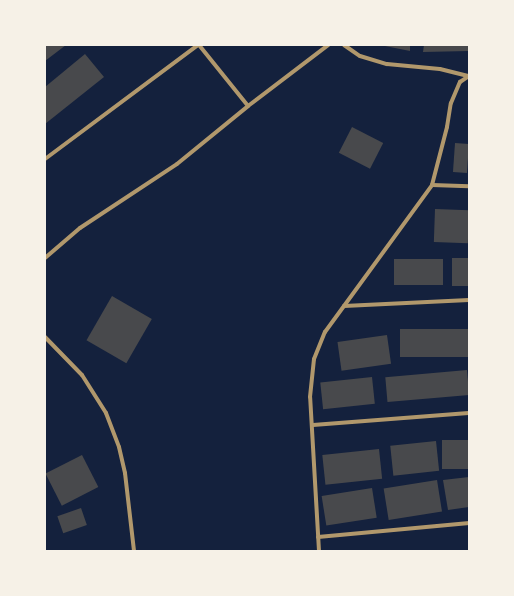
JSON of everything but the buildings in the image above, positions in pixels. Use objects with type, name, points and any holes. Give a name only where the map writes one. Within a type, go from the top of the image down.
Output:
[{"type":"street","points":[[45,160],[199,45],[248,106]]},
{"type":"street","points":[[45,258],[80,228],[177,164],[248,106],[328,45]]},
{"type":"street","points":[[344,45],[360,56],[387,64],[440,69],[469,76]]},
{"type":"street","points":[[318,551],[313,425],[310,397],[314,359],[326,332],[432,185],[448,127],[451,103],[460,82],[469,76]]},
{"type":"street","points":[[432,185],[469,186]]},
{"type":"street","points":[[344,306],[469,300]]},
{"type":"street","points":[[45,337],[82,375],[106,413],[120,447],[125,474],[134,551]]},
{"type":"street","points":[[313,425],[469,413]]},
{"type":"street","points":[[318,537],[469,523]]}]
